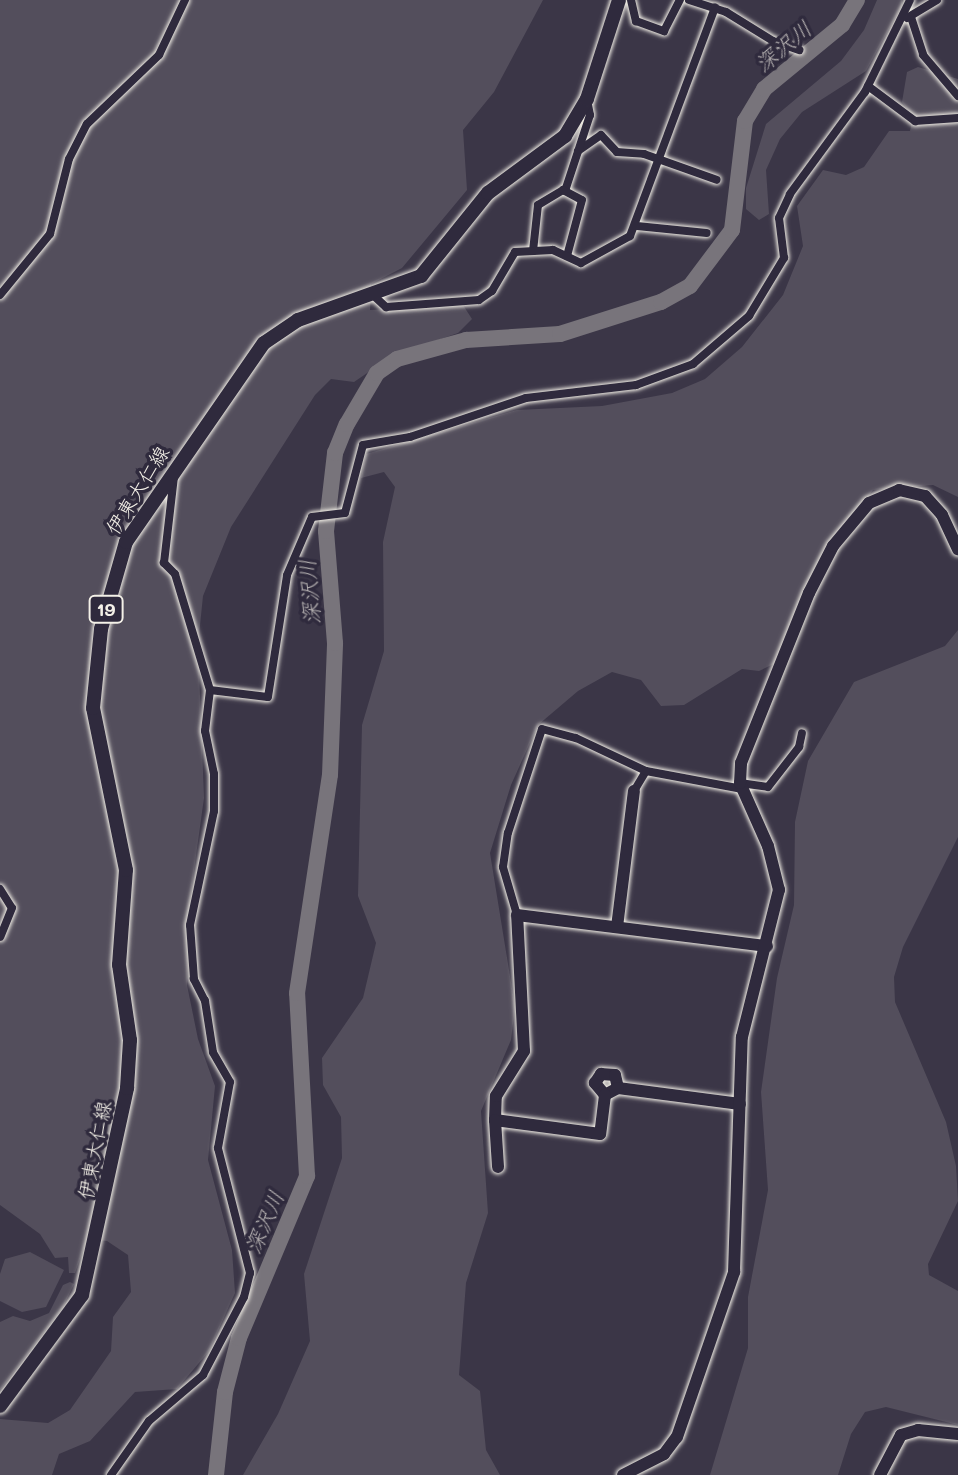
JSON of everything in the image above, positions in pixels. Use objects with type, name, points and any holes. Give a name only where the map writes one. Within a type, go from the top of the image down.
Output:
[{"type":"main road","name":"伊東大仁線","points":[[0,1406],[82,1295],[127,1088],[130,1040],[119,965],[126,870],[94,726],[95,667],[126,542],[174,467],[264,343],[298,320],[421,276],[497,185],[565,136],[587,99],[619,0]]},
{"type":"street","points":[[0,295],[50,234],[69,159],[87,124],[159,55],[185,0]]},
{"type":"street","points":[[631,0],[636,21],[664,31],[680,0]]},
{"type":"street","points":[[689,0],[715,7],[799,50]]},
{"type":"street","points":[[210,690],[268,697],[287,575],[312,517],[343,515],[363,445],[410,437],[526,398],[636,385],[693,364],[749,316],[779,268],[785,251],[779,218],[790,194],[868,86],[908,17],[910,0]]},
{"type":"street","points":[[908,17],[935,0]]},
{"type":"street","points":[[373,295],[386,307],[479,300],[492,291],[512,255],[533,251],[567,256],[576,263],[589,261],[630,236],[637,226],[715,7]]},
{"type":"street","points":[[908,17],[923,55],[958,96]]},
{"type":"street","points":[[868,86],[915,121],[958,118]]},
{"type":"street","points":[[533,251],[538,205],[565,191],[590,115],[587,99]]},
{"type":"street","points":[[578,151],[601,135],[617,152],[660,160],[717,180]]},
{"type":"street","points":[[565,191],[582,200],[567,256]]},
{"type":"street","points":[[637,226],[707,233]]},
{"type":"street","points":[[111,1475],[149,1421],[203,1375],[244,1297],[250,1273],[218,1148],[230,1082],[213,1052],[205,1001],[194,979],[190,925],[214,811],[214,774],[205,731],[210,690],[175,574],[164,563],[174,467]]},
{"type":"street","points":[[623,1475],[664,1454],[677,1437],[731,1287],[740,1213],[740,1104],[745,1015],[778,904],[777,872],[741,786],[745,752],[809,593],[834,544],[869,503],[899,490],[925,496],[942,515],[958,550]]},
{"type":"street","points":[[498,1167],[496,1096],[524,1051],[517,915],[503,867],[508,833],[542,729],[576,738],[646,771],[741,786],[768,787],[799,747],[802,733]]},
{"type":"street","points":[[617,927],[634,791],[646,771]]},
{"type":"street","points":[[0,889],[12,908],[0,937]]},
{"type":"street","points":[[517,915],[767,946]]},
{"type":"street","points":[[495,1120],[600,1134],[612,1092],[740,1104]]},
{"type":"street","points":[[880,1475],[901,1435],[918,1430],[958,1434]]},
{"type":"shaded area","points":[[0,0],[543,0],[494,92],[463,130],[467,190],[402,268],[371,284],[370,310],[463,305],[472,319],[458,333],[392,356],[354,382],[331,379],[315,395],[231,527],[203,596],[198,645],[204,798],[190,899],[187,985],[198,1039],[215,1086],[208,1160],[232,1250],[235,1293],[209,1351],[177,1389],[135,1392],[90,1441],[59,1454],[52,1475],[0,1475],[0,1419],[48,1423],[70,1410],[111,1351],[113,1317],[131,1292],[128,1255],[107,1241],[87,1239],[75,1273],[69,1273],[68,1257],[55,1258],[40,1234],[0,1205]]},
{"type":"shaded area","points":[[877,0],[902,0],[902,5],[866,71],[802,112],[780,139],[766,170],[769,214],[759,220],[746,209],[746,188],[766,124],[841,61],[864,30]]},
{"type":"shaded area","points":[[918,67],[958,79],[958,497],[933,485],[873,490],[838,538],[778,662],[759,671],[742,669],[684,705],[661,706],[641,680],[612,672],[578,691],[538,725],[511,785],[490,853],[515,1007],[511,1040],[481,1111],[488,1213],[466,1283],[459,1375],[480,1391],[486,1450],[500,1475],[243,1475],[278,1414],[310,1341],[304,1274],[342,1158],[341,1117],[323,1085],[322,1058],[363,998],[376,943],[358,896],[362,725],[384,651],[383,542],[395,487],[384,472],[361,478],[366,454],[517,410],[602,406],[672,393],[705,379],[742,347],[783,295],[803,246],[797,206],[823,170],[846,175],[864,167],[889,131],[910,131],[913,116],[902,102],[907,72]]},
{"type":"shaded area","points":[[958,630],[958,837],[903,947],[894,977],[895,1002],[946,1122],[956,1166],[958,1201],[928,1264],[929,1275],[958,1291],[958,1425],[886,1407],[865,1412],[851,1434],[838,1475],[710,1475],[748,1348],[748,1297],[768,1190],[761,1092],[777,978],[794,905],[795,822],[808,761],[854,682],[945,646]]},
{"type":"shaded area","points":[[30,1252],[64,1270],[46,1307],[22,1312],[0,1301],[0,1274],[5,1259]]},
{"type":"shaded area","points":[[74,1284],[63,1307],[0,1390],[0,1322],[13,1316],[30,1321],[49,1313],[63,1285]]},
{"type":"waterway","name":"深沢川","points":[[216,1475],[225,1392],[239,1338],[307,1176],[297,993],[330,775],[335,643],[326,531],[335,453],[347,424],[377,373],[397,359],[466,340],[560,334],[661,302],[690,286],[732,230],[745,121],[764,89],[842,25],[857,0]]}]
